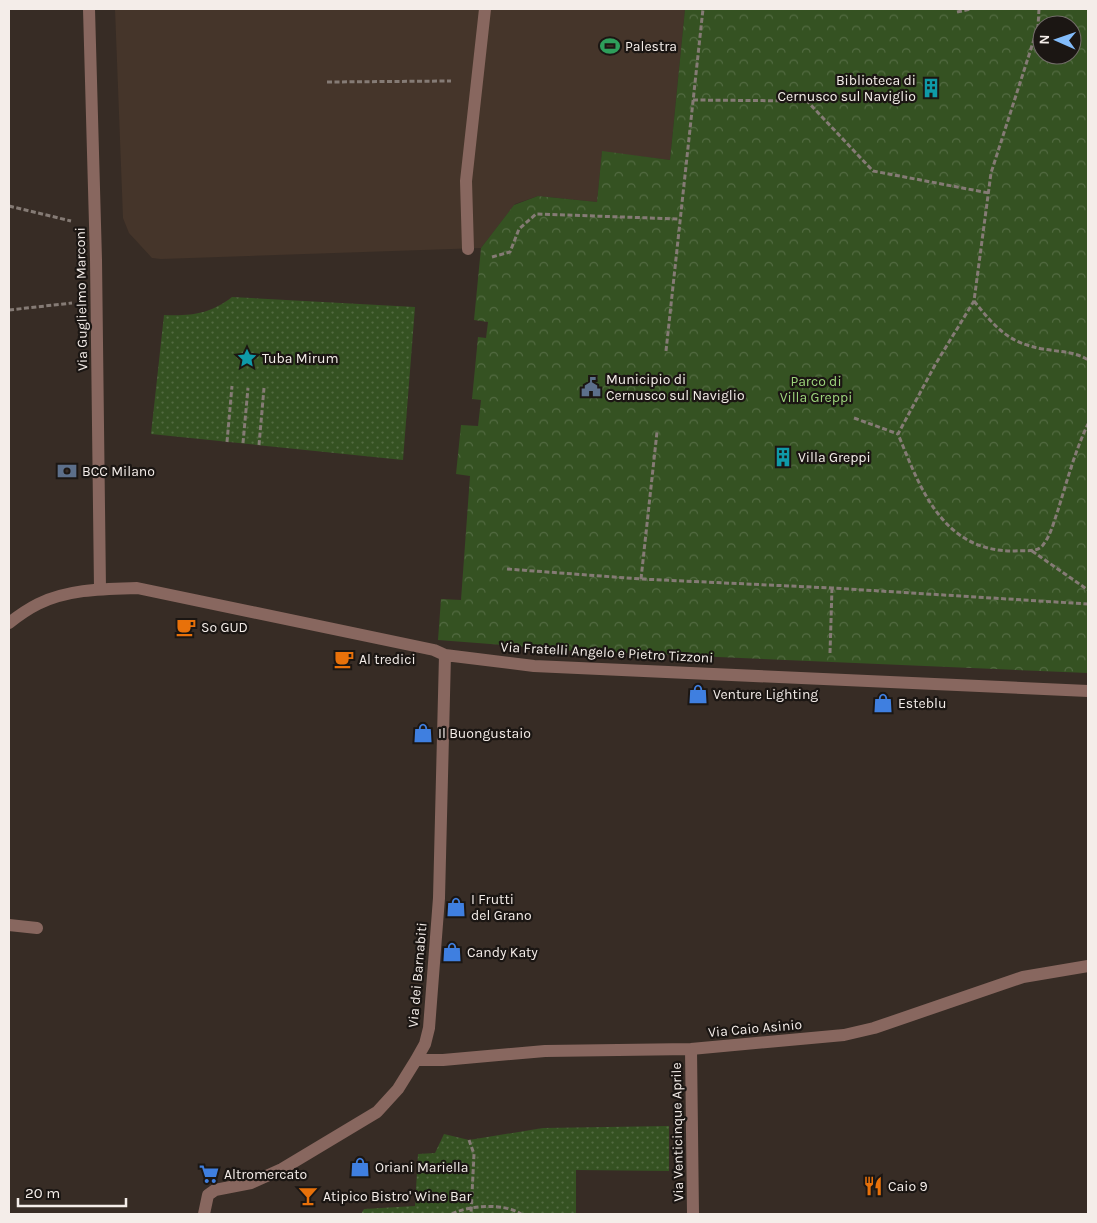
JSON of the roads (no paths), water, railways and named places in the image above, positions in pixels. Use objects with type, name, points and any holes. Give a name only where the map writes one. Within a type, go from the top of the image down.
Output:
[{"type":"street","name":"Via Guglielmo Marconi","points":[[90,9],[96,260],[100,589]]},
{"type":"street","points":[[468,249],[466,181],[484,9]]},
{"type":"street","name":"Via Fratelli Angelo e Pietro Tizzoni","points":[[9,623],[38,604],[54,598],[100,589],[137,588],[434,650],[445,655],[534,666],[1088,691]]},
{"type":"street","name":"Via dei Barnabiti","points":[[204,1214],[208,1195],[216,1190],[250,1183],[282,1169],[377,1112],[398,1089],[425,1044],[429,1028],[439,898],[445,655]]},
{"type":"street","points":[[9,925],[37,928]]},
{"type":"street","name":"Via Caio Asinio","points":[[416,1060],[443,1060],[545,1051],[691,1049],[844,1035],[874,1028],[1023,977],[1088,966]]},
{"type":"street","name":"Via Venticinque Aprile","points":[[691,1049],[693,1214]]},
{"type":"place","name":"Palestra","points":[[610,46]]},
{"type":"place","name":"Biblioteca di Cernusco sul Naviglio","points":[[931,88]]},
{"type":"place","name":"Tuba Mirum","points":[[247,358]]},
{"type":"place","name":"Municipio di Cernusco sul Naviglio","points":[[591,387]]},
{"type":"place","name":"Villa Greppi","points":[[783,457]]},
{"type":"place","name":"BCC Milano","points":[[67,471]]},
{"type":"place","name":"So GUD","points":[[186,627]]},
{"type":"place","name":"Al tredici","points":[[344,659]]},
{"type":"place","name":"Venture Lighting","points":[[698,694]]},
{"type":"place","name":"Esteblu","points":[[883,703]]},
{"type":"place","name":"Il Buongustaio","points":[[423,733]]},
{"type":"place","name":"I Frutti del Grano","points":[[456,907]]},
{"type":"place","name":"Candy Katy","points":[[452,952]]},
{"type":"place","name":"Oriani Mariella","points":[[360,1167]]},
{"type":"place","name":"Altromercato","points":[[209,1174]]},
{"type":"place","name":"Caio 9","points":[[873,1186]]},
{"type":"place","name":"Atipico Bistro' Wine Bar","points":[[308,1196]]},
{"type":"park label","name":"Parco di Villa Greppi","points":[[816,390]]}]
